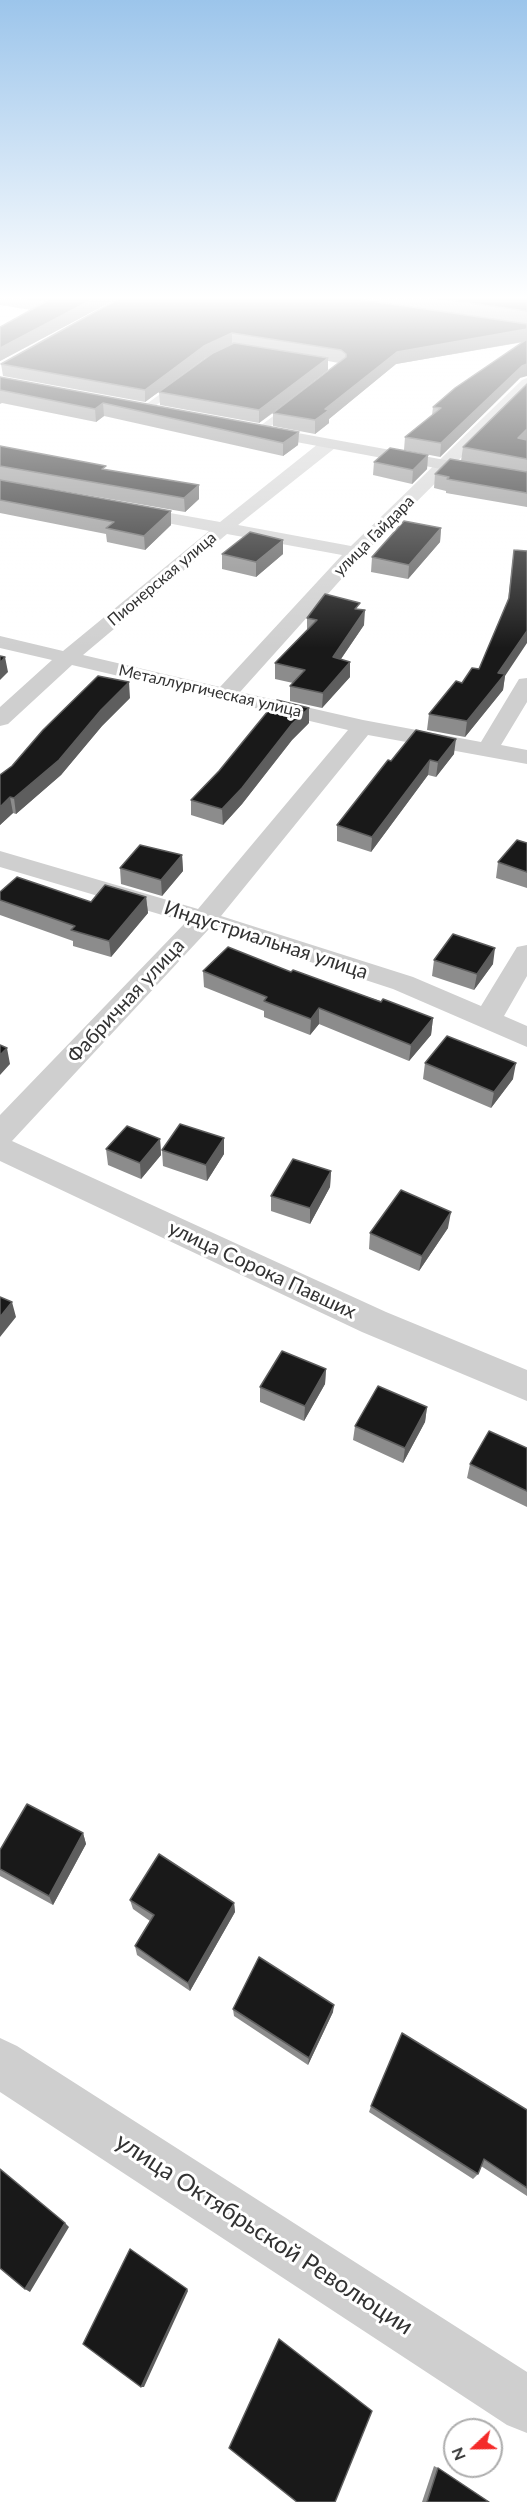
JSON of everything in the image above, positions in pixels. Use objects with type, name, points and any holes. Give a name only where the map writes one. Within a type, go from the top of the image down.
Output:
[{"type":"street","name":"улица Гайдара","points":[[226,694],[355,552],[495,415]]},
{"type":"street","points":[[236,427],[527,480]]},
{"type":"street","name":"Пионерская улица","points":[[0,719],[66,659],[223,528],[329,444]]},
{"type":"street","points":[[105,506],[355,552]]},
{"type":"street","name":"Металлургическая улица","points":[[0,642],[363,727],[527,757]]},
{"type":"street","points":[[488,749],[527,684]]},
{"type":"street","name":"Фабричная улица","points":[[0,1134],[204,919],[363,727]]},
{"type":"street","name":"Индустриальная улица","points":[[0,859],[204,919],[403,983],[527,1037]]},
{"type":"street","points":[[487,1020],[527,953]]},
{"type":"street","name":"улица Сорока Павших","points":[[0,1148],[374,1322],[527,1386]]},
{"type":"street","name":"улица Октябрьской Революции","points":[[0,2063],[527,2405]]},
{"type":"lane","points":[[259,431],[280,415]]},
{"type":"building","points":[[156,415],[205,415],[299,432],[283,443]]},
{"type":"building","points":[[284,415],[322,415],[315,420]]},
{"type":"building","points":[[433,415],[471,415],[441,443],[405,437]]},
{"type":"building","points":[[496,415],[527,415],[527,429],[518,438],[527,440],[527,459],[463,447]]},
{"type":"building","points":[[0,446],[106,466],[102,469],[199,485],[184,498],[0,466]]},
{"type":"building","points":[[390,448],[428,455],[413,470],[374,462]]},
{"type":"building","points":[[450,459],[527,472],[527,493],[447,479],[449,477],[435,474]]},
{"type":"building","points":[[0,480],[171,511],[144,536],[106,528],[114,522],[0,500]]},
{"type":"building","points":[[404,521],[441,528],[409,565],[372,557]]},
{"type":"building","points":[[250,532],[283,540],[256,562],[222,554]]},
{"type":"building","points":[[514,550],[527,551],[527,631],[498,673],[505,674],[467,721],[429,714],[456,681],[462,683],[472,668],[479,669],[509,598]]},
{"type":"building","points":[[325,594],[360,603],[355,609],[365,610],[333,657],[350,662],[323,693],[290,686],[305,670],[275,663],[317,620],[307,618]]},
{"type":"building","points":[[98,676],[129,682],[101,710],[59,760],[0,807],[0,775],[12,766],[43,730]]},
{"type":"building","points":[[277,700],[309,708],[292,724],[242,788],[222,809],[191,800],[219,771]]},
{"type":"building","points":[[416,730],[456,739],[438,762],[430,760],[372,837],[337,825],[388,760],[391,761]]},
{"type":"building","points":[[517,840],[527,843],[527,872],[498,862]]},
{"type":"building","points":[[140,845],[182,855],[161,880],[120,868]]},
{"type":"building","points":[[17,877],[91,902],[105,885],[146,897],[109,941],[71,930],[75,926],[0,900],[0,892]]},
{"type":"building","points":[[453,934],[495,948],[477,974],[434,960]]},
{"type":"building","points":[[228,947],[291,972],[293,970],[381,1002],[383,999],[433,1018],[411,1045],[319,1008],[311,1019],[264,1001],[267,997],[203,971]]},
{"type":"building","points":[[447,1036],[516,1063],[494,1092],[425,1063]]},
{"type":"building","points":[[0,1045],[7,1048],[0,1055]]},
{"type":"building","points":[[180,1124],[224,1138],[206,1165],[162,1150]]},
{"type":"building","points":[[127,1126],[160,1139],[140,1163],[106,1149]]},
{"type":"building","points":[[293,1159],[331,1171],[310,1208],[271,1196]]},
{"type":"building","points":[[401,1190],[451,1212],[422,1256],[370,1233]]},
{"type":"building","points":[[0,1297],[12,1302],[0,1317]]},
{"type":"building","points":[[282,1351],[326,1369],[305,1406],[260,1387]]},
{"type":"building","points":[[378,1386],[427,1407],[405,1448],[355,1426]]},
{"type":"building","points":[[489,1431],[527,1448],[527,1491],[470,1464]]},
{"type":"building","points":[[27,1804],[83,1833],[49,1896],[0,1869],[0,1850]]},
{"type":"building","points":[[159,1854],[234,1903],[188,1983],[135,1946],[154,1915],[130,1900]]},
{"type":"building","points":[[259,1957],[334,2005],[309,2058],[233,2009]]},
{"type":"building","points":[[402,2033],[527,2110],[527,2188],[484,2159],[478,2174],[371,2106]]},
{"type":"building","points":[[0,2169],[65,2223],[25,2289],[0,2268]]},
{"type":"building","points":[[130,2249],[187,2289],[141,2387],[83,2344]]},
{"type":"building","points":[[279,2339],[372,2411],[335,2502],[297,2502],[229,2448]]},
{"type":"building","points":[[438,2468],[443,2471],[443,2478],[453,2478],[489,2502],[427,2502]]}]
